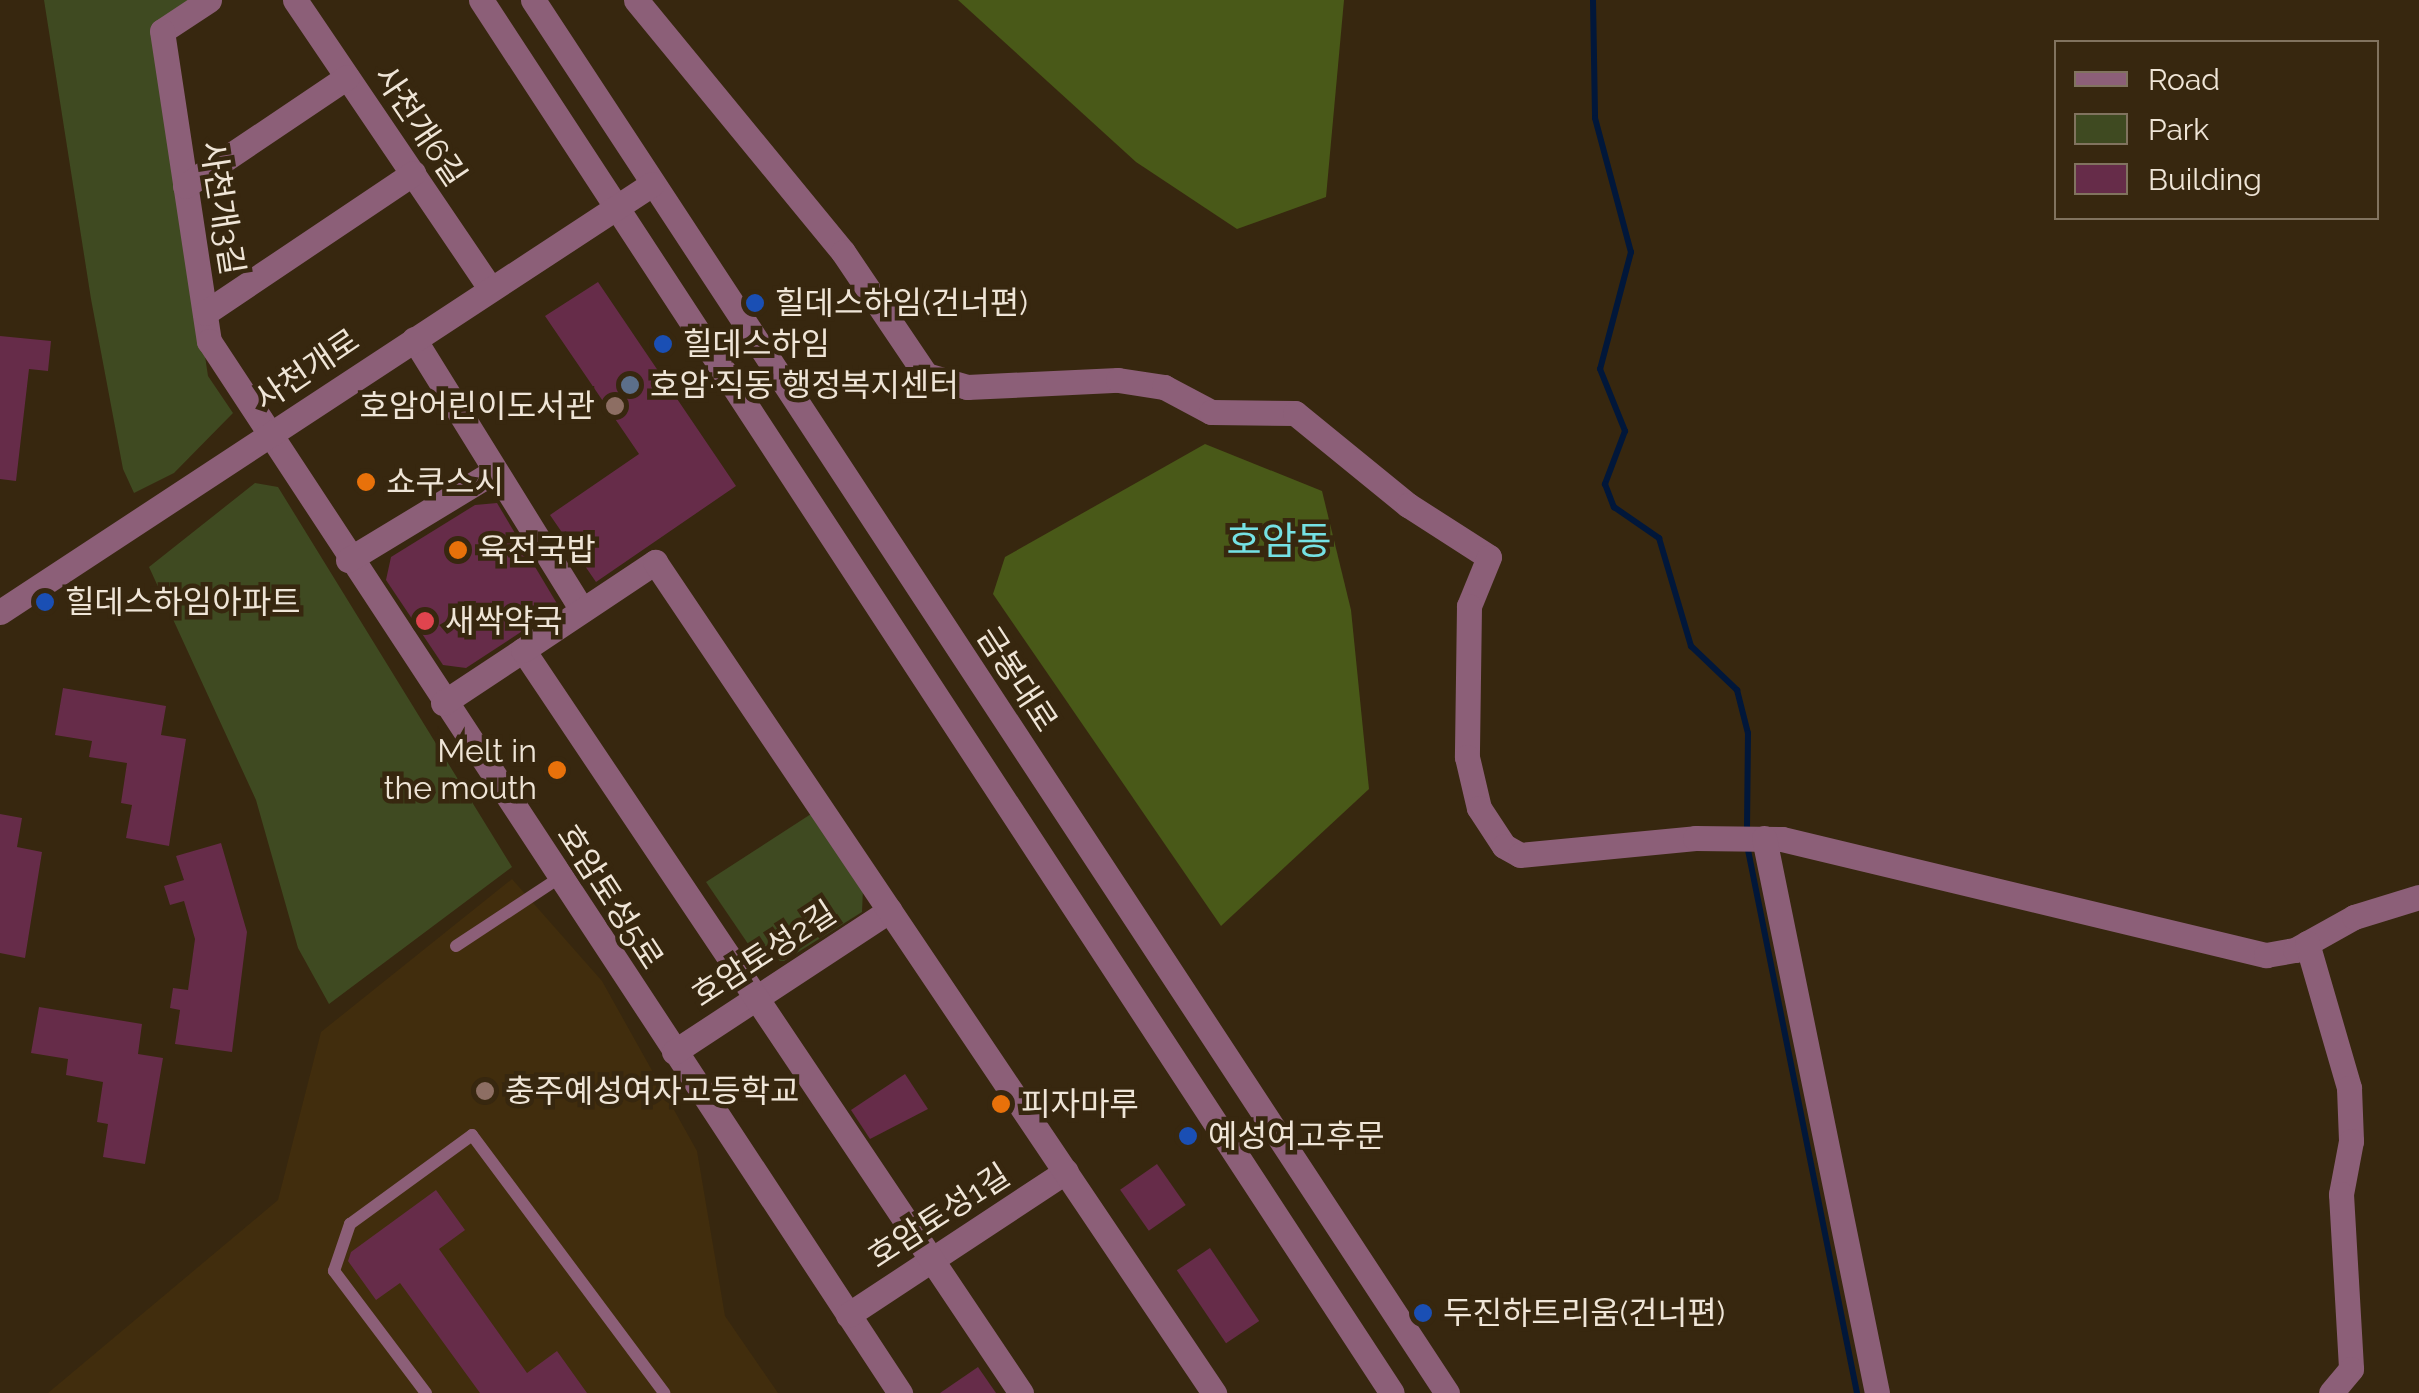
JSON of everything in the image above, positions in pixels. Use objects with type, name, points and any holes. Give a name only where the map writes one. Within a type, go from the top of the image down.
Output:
[{"type":"street","name":"사천개3길","points":[[209,0],[162,30],[209,341],[267,436]]},
{"type":"street","name":"사천개6길","points":[[295,0],[490,288]]},
{"type":"street","points":[[481,0],[1392,1393]]},
{"type":"street","name":"금봉대로","points":[[533,0],[1447,1393]]},
{"type":"street","points":[[636,0],[843,252],[926,375],[967,386],[1118,380],[1164,387],[1211,412],[1295,413],[1408,506],[1489,557],[1470,606],[1466,741],[1479,808],[1504,846],[1520,855],[1730,837],[1764,838],[2153,923],[2234,950],[2266,955],[2419,897]]},
{"type":"street","points":[[186,186],[347,77]]},
{"type":"street","points":[[204,313],[412,174]]},
{"type":"street","name":"사천개로","points":[[0,612],[652,184]]},
{"type":"street","points":[[414,338],[582,610]]},
{"type":"street","name":"호암토성5로","points":[[267,436],[900,1393]]},
{"type":"street","points":[[348,560],[494,470]]},
{"type":"street","points":[[444,703],[655,562],[1214,1393]]},
{"type":"street","points":[[524,650],[1021,1393]]},
{"type":"street","points":[[1764,838],[1877,1393]]},
{"type":"street","name":"호암토성2길","points":[[674,1052],[890,910]]},
{"type":"street","points":[[2307,942],[2349,1088],[2341,1194],[2351,1369],[2332,1393]]},
{"type":"street","name":"호암토성1길","points":[[848,1315],[1066,1172]]},
{"type":"lane","points":[[456,946],[559,878]]},
{"type":"lane","points":[[426,1393],[334,1270],[350,1224],[472,1135],[664,1393]]},
{"type":"shaded area","name":"충주예성여자고등학교","points":[[512,879],[602,981],[697,1151],[725,1316],[778,1393],[48,1393],[278,1200],[321,1032]]},
{"type":"green space","points":[[44,0],[194,0],[156,28],[208,376],[233,413],[174,473],[134,493],[123,469],[91,299]]},
{"type":"green space","points":[[958,0],[1344,0],[1326,197],[1237,229],[1136,162]]},
{"type":"green space","points":[[1205,444],[1322,491],[1351,610],[1369,789],[1221,926],[993,594],[1005,557]]},
{"type":"green space","points":[[255,483],[278,487],[512,867],[329,1004],[298,948],[256,800],[149,567]]},
{"type":"green space","points":[[811,814],[863,889],[862,912],[784,961],[759,960],[706,882]]},
{"type":"building","name":"호암·직동 행정복지센터","points":[[598,282],[736,486],[596,582],[550,515],[639,454],[545,316]]},
{"type":"building","points":[[0,336],[51,341],[48,371],[29,369],[16,481],[0,479]]},
{"type":"building","points":[[497,503],[559,607],[466,668],[443,665],[386,580],[391,557],[475,505]]},
{"type":"building","points":[[63,688],[166,706],[161,735],[186,739],[169,846],[126,838],[132,805],[121,803],[127,763],[89,757],[92,741],[55,735]]},
{"type":"building","points":[[0,814],[22,818],[17,847],[42,852],[25,958],[0,953]]},
{"type":"building","points":[[221,843],[247,932],[232,1052],[175,1044],[180,1010],[170,1008],[173,988],[188,990],[195,939],[184,901],[170,905],[164,886],[184,880],[176,856]]},
{"type":"building","points":[[39,1007],[142,1024],[138,1054],[163,1058],[145,1164],[103,1157],[108,1124],[97,1122],[103,1082],[66,1075],[68,1059],[31,1053]]},
{"type":"building","points":[[905,1074],[928,1109],[870,1139],[851,1110]]},
{"type":"building","points":[[1157,1164],[1186,1205],[1149,1231],[1120,1190]]},
{"type":"building","points":[[436,1190],[465,1230],[439,1249],[527,1373],[557,1351],[587,1393],[480,1393],[400,1283],[376,1300],[348,1261],[351,1252]]},
{"type":"building","points":[[1210,1248],[1259,1321],[1226,1343],[1177,1270]]},
{"type":"building","points":[[978,1367],[996,1393],[940,1393]]},
{"type":"waterway","points":[[1593,0],[1595,118],[1631,252],[1600,369],[1625,431],[1605,484],[1614,507],[1659,538],[1691,646],[1737,690],[1748,733],[1747,833]]},
{"type":"waterway","points":[[1747,845],[1857,1393]]},
{"type":"place","name":"힐데스하임(건너편)","points":[[755,303]]},
{"type":"place","name":"힐데스하임","points":[[663,344]]},
{"type":"place","name":"호암·직동 행정복지센터","points":[[630,385]]},
{"type":"place","name":"호암어린이도서관","points":[[615,406]]},
{"type":"place","name":"쇼쿠스시","points":[[366,482]]},
{"type":"place","name":"육전국밥","points":[[458,550]]},
{"type":"place","name":"힐데스하임아파트","points":[[45,602]]},
{"type":"place","name":"새싹약국","points":[[425,621]]},
{"type":"place","name":"Melt in the mouth","points":[[557,770]]},
{"type":"place","name":"충주예성여자고등학교","points":[[485,1091]]},
{"type":"place","name":"피자마루","points":[[1001,1104]]},
{"type":"place","name":"예성여고후문","points":[[1188,1136]]},
{"type":"place","name":"두진하트리움(건너편)","points":[[1423,1313]]},
{"type":"district","name":"호암동","points":[[1279,541]]}]
